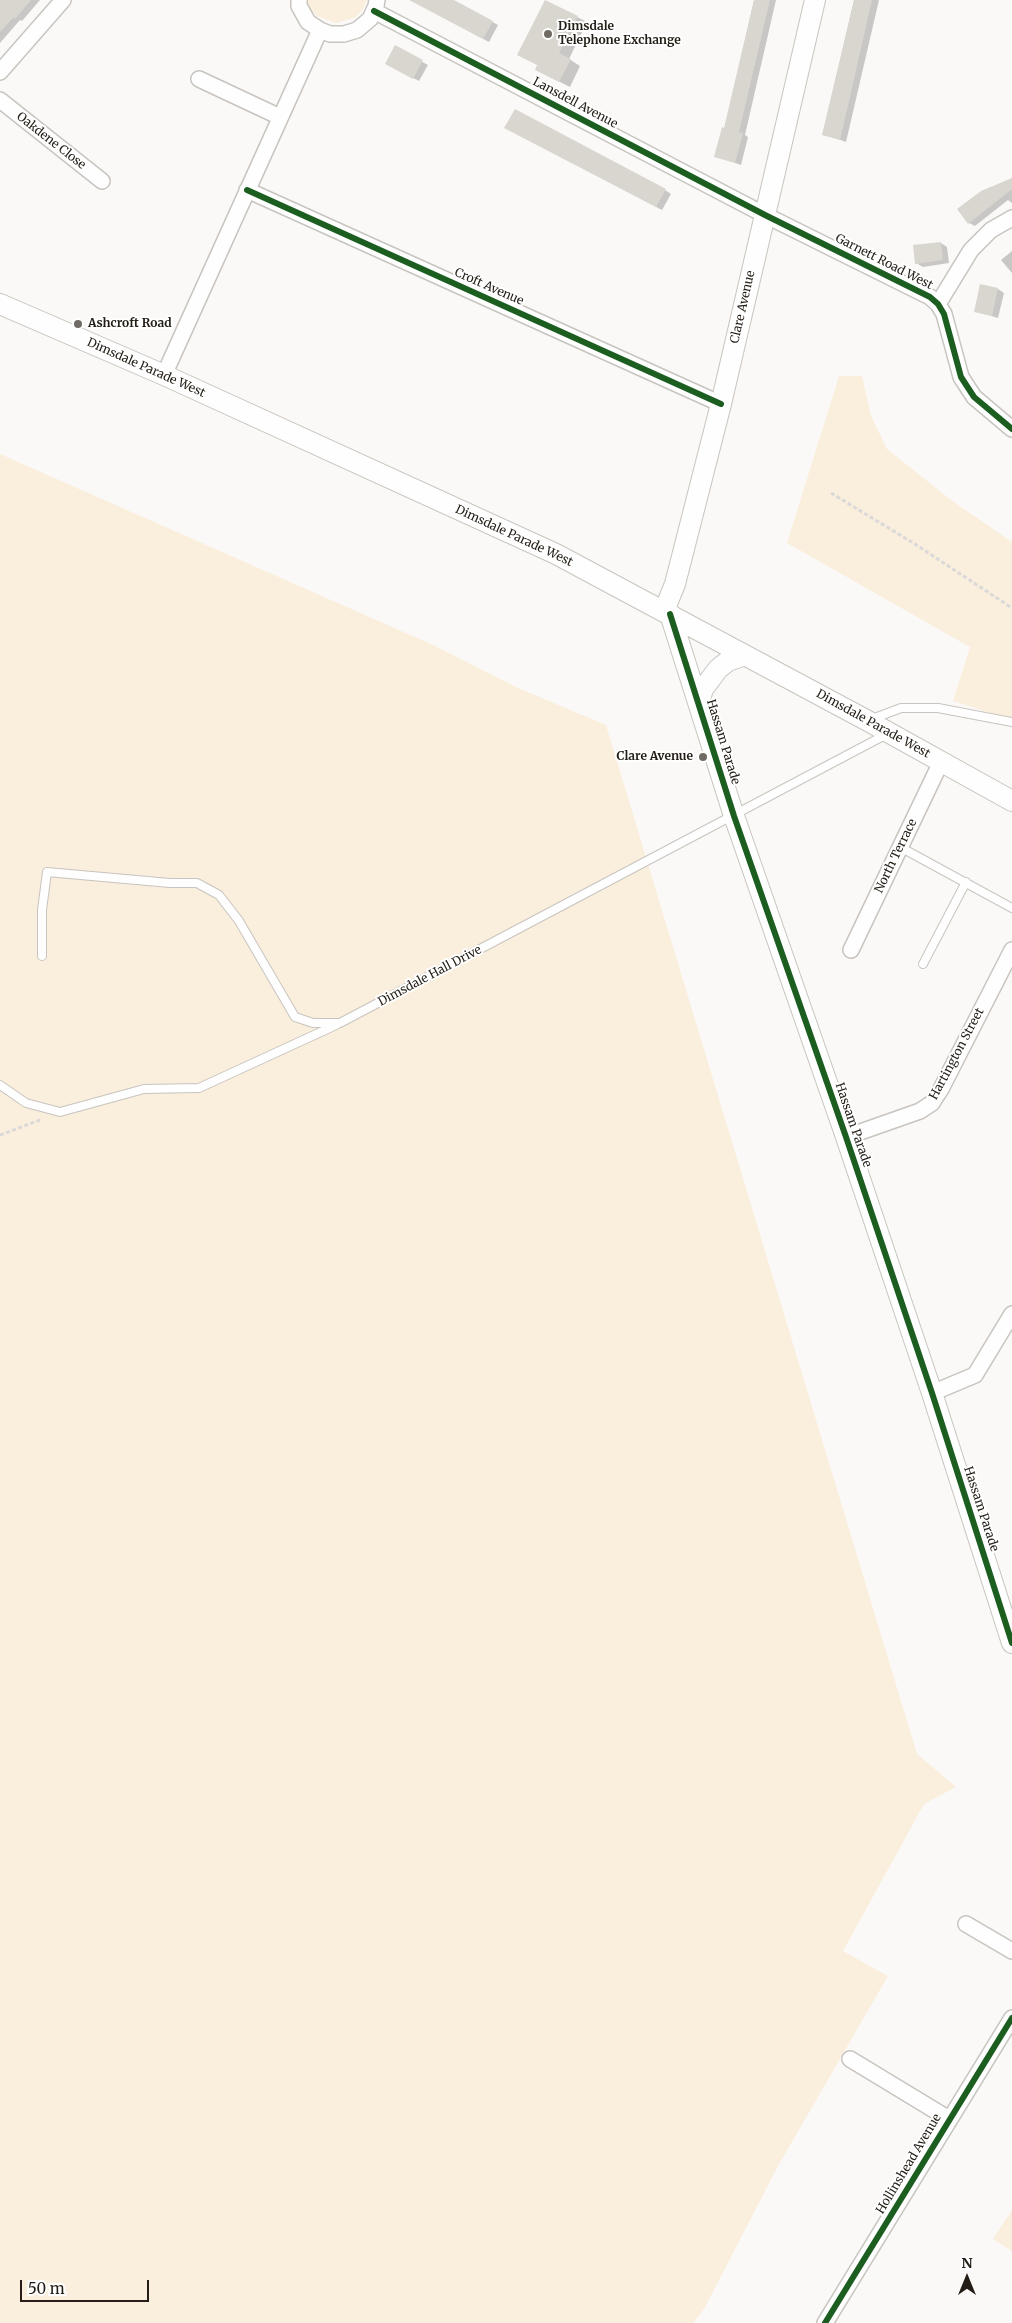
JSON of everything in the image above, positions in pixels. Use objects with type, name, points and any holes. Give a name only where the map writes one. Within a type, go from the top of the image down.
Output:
[{"type":"street","points":[[0,72],[63,0]]},
{"type":"street","points":[[299,0],[299,6],[308,22],[330,34],[344,34],[357,30],[370,19],[375,5]]},
{"type":"street","name":"Clare Avenue","points":[[667,613],[721,404],[815,0]]},
{"type":"street","name":"Lansdell Avenue","points":[[375,5],[765,215]]},
{"type":"street","points":[[164,376],[320,30]]},
{"type":"street","points":[[199,79],[280,117]]},
{"type":"street","name":"Oakdene Close","points":[[0,100],[102,181]]},
{"type":"street","name":"Croft Avenue","points":[[247,190],[721,404]]},
{"type":"street","name":"Garnett Road West","points":[[765,215],[930,298],[938,304],[944,314],[961,377],[974,397],[1012,429]]},
{"type":"street","points":[[938,304],[971,250],[991,230],[1012,218]]},
{"type":"street","name":"Dimsdale Parade West","points":[[0,304],[164,376],[556,554],[868,721],[1012,802]]},
{"type":"street","name":"Hassam Parade","points":[[667,613],[698,702],[734,816],[846,1137],[932,1393],[1012,1644]]},
{"type":"street","points":[[698,702],[703,689],[718,669],[728,661],[745,655]]},
{"type":"street","name":"North Terrace","points":[[851,950],[941,762]]},
{"type":"street","name":"Hartington Street","points":[[846,1137],[920,1112],[932,1103],[1012,950]]},
{"type":"street","points":[[932,1393],[975,1375],[1012,1314]]},
{"type":"street","points":[[966,1924],[1012,1951]]},
{"type":"street","name":"Hollinshead Avenue","points":[[825,2323],[1012,2018]]},
{"type":"street","points":[[850,2059],[949,2119]]},
{"type":"lane","points":[[868,721],[901,708],[938,708],[1012,722]]},
{"type":"lane","name":"Dimsdale Hall Drive","points":[[42,956],[42,910],[47,872],[170,883],[197,883],[219,895],[239,921],[295,1017],[313,1024],[340,1024],[889,733]]},
{"type":"lane","points":[[900,847],[1012,908]]},
{"type":"lane","points":[[923,964],[966,882]]},
{"type":"lane","points":[[0,1085],[26,1103],[60,1112],[144,1089],[199,1088],[340,1024]]},
{"type":"path","points":[[831,493],[915,544],[1012,608]]},
{"type":"path","points":[[0,1135],[60,1112]]},
{"type":"shaded area","points":[[306,0],[367,0],[363,9],[356,17],[336,23],[317,16],[310,9]]},
{"type":"shaded area","points":[[839,376],[862,376],[871,416],[887,449],[951,500],[1012,542],[1012,720],[953,701],[970,647],[787,543]]},
{"type":"shaded area","points":[[0,454],[433,645],[518,688],[606,725],[917,1754],[956,1787],[924,1804],[843,1951],[888,1976],[778,2166],[704,2309],[693,2323],[0,2323]]},
{"type":"shaded area","points":[[1012,2210],[1012,2251],[993,2239]]},
{"type":"building","points":[[0,0],[31,0],[15,19],[14,17],[0,32]]},
{"type":"building","points":[[409,0],[454,0],[493,21],[483,39]]},
{"type":"building","name":"Dimsdale Telephone Exchange","points":[[545,0],[578,16],[559,53],[571,59],[559,82],[535,70],[537,65],[517,55]]},
{"type":"building","points":[[754,0],[770,0],[739,132],[743,133],[735,163],[714,157],[722,127],[724,128]]},
{"type":"building","points":[[854,0],[872,0],[840,140],[822,135]]},
{"type":"building","points":[[395,45],[423,60],[413,79],[385,64]]},
{"type":"building","points":[[515,109],[666,189],[656,207],[504,128]]},
{"type":"building","points":[[1012,178],[1012,189],[968,224],[957,209],[981,191]]},
{"type":"building","points":[[941,242],[943,260],[915,264],[913,245]]},
{"type":"building","points":[[980,284],[998,288],[992,316],[974,312]]},
{"type":"cycle path","points":[[374,11],[765,215],[930,297],[938,304],[944,314],[961,377],[974,397],[1012,429]]},
{"type":"cycle path","points":[[247,190],[721,404]]},
{"type":"cycle path","points":[[670,614],[734,816],[846,1137],[932,1393],[1012,1643]]},
{"type":"cycle path","points":[[825,2323],[1012,2018]]},
{"type":"place","name":"Dimsdale Telephone Exchange","points":[[548,34]]},
{"type":"place","name":"Ashcroft Road","points":[[78,324]]},
{"type":"place","name":"Clare Avenue","points":[[703,757]]}]
